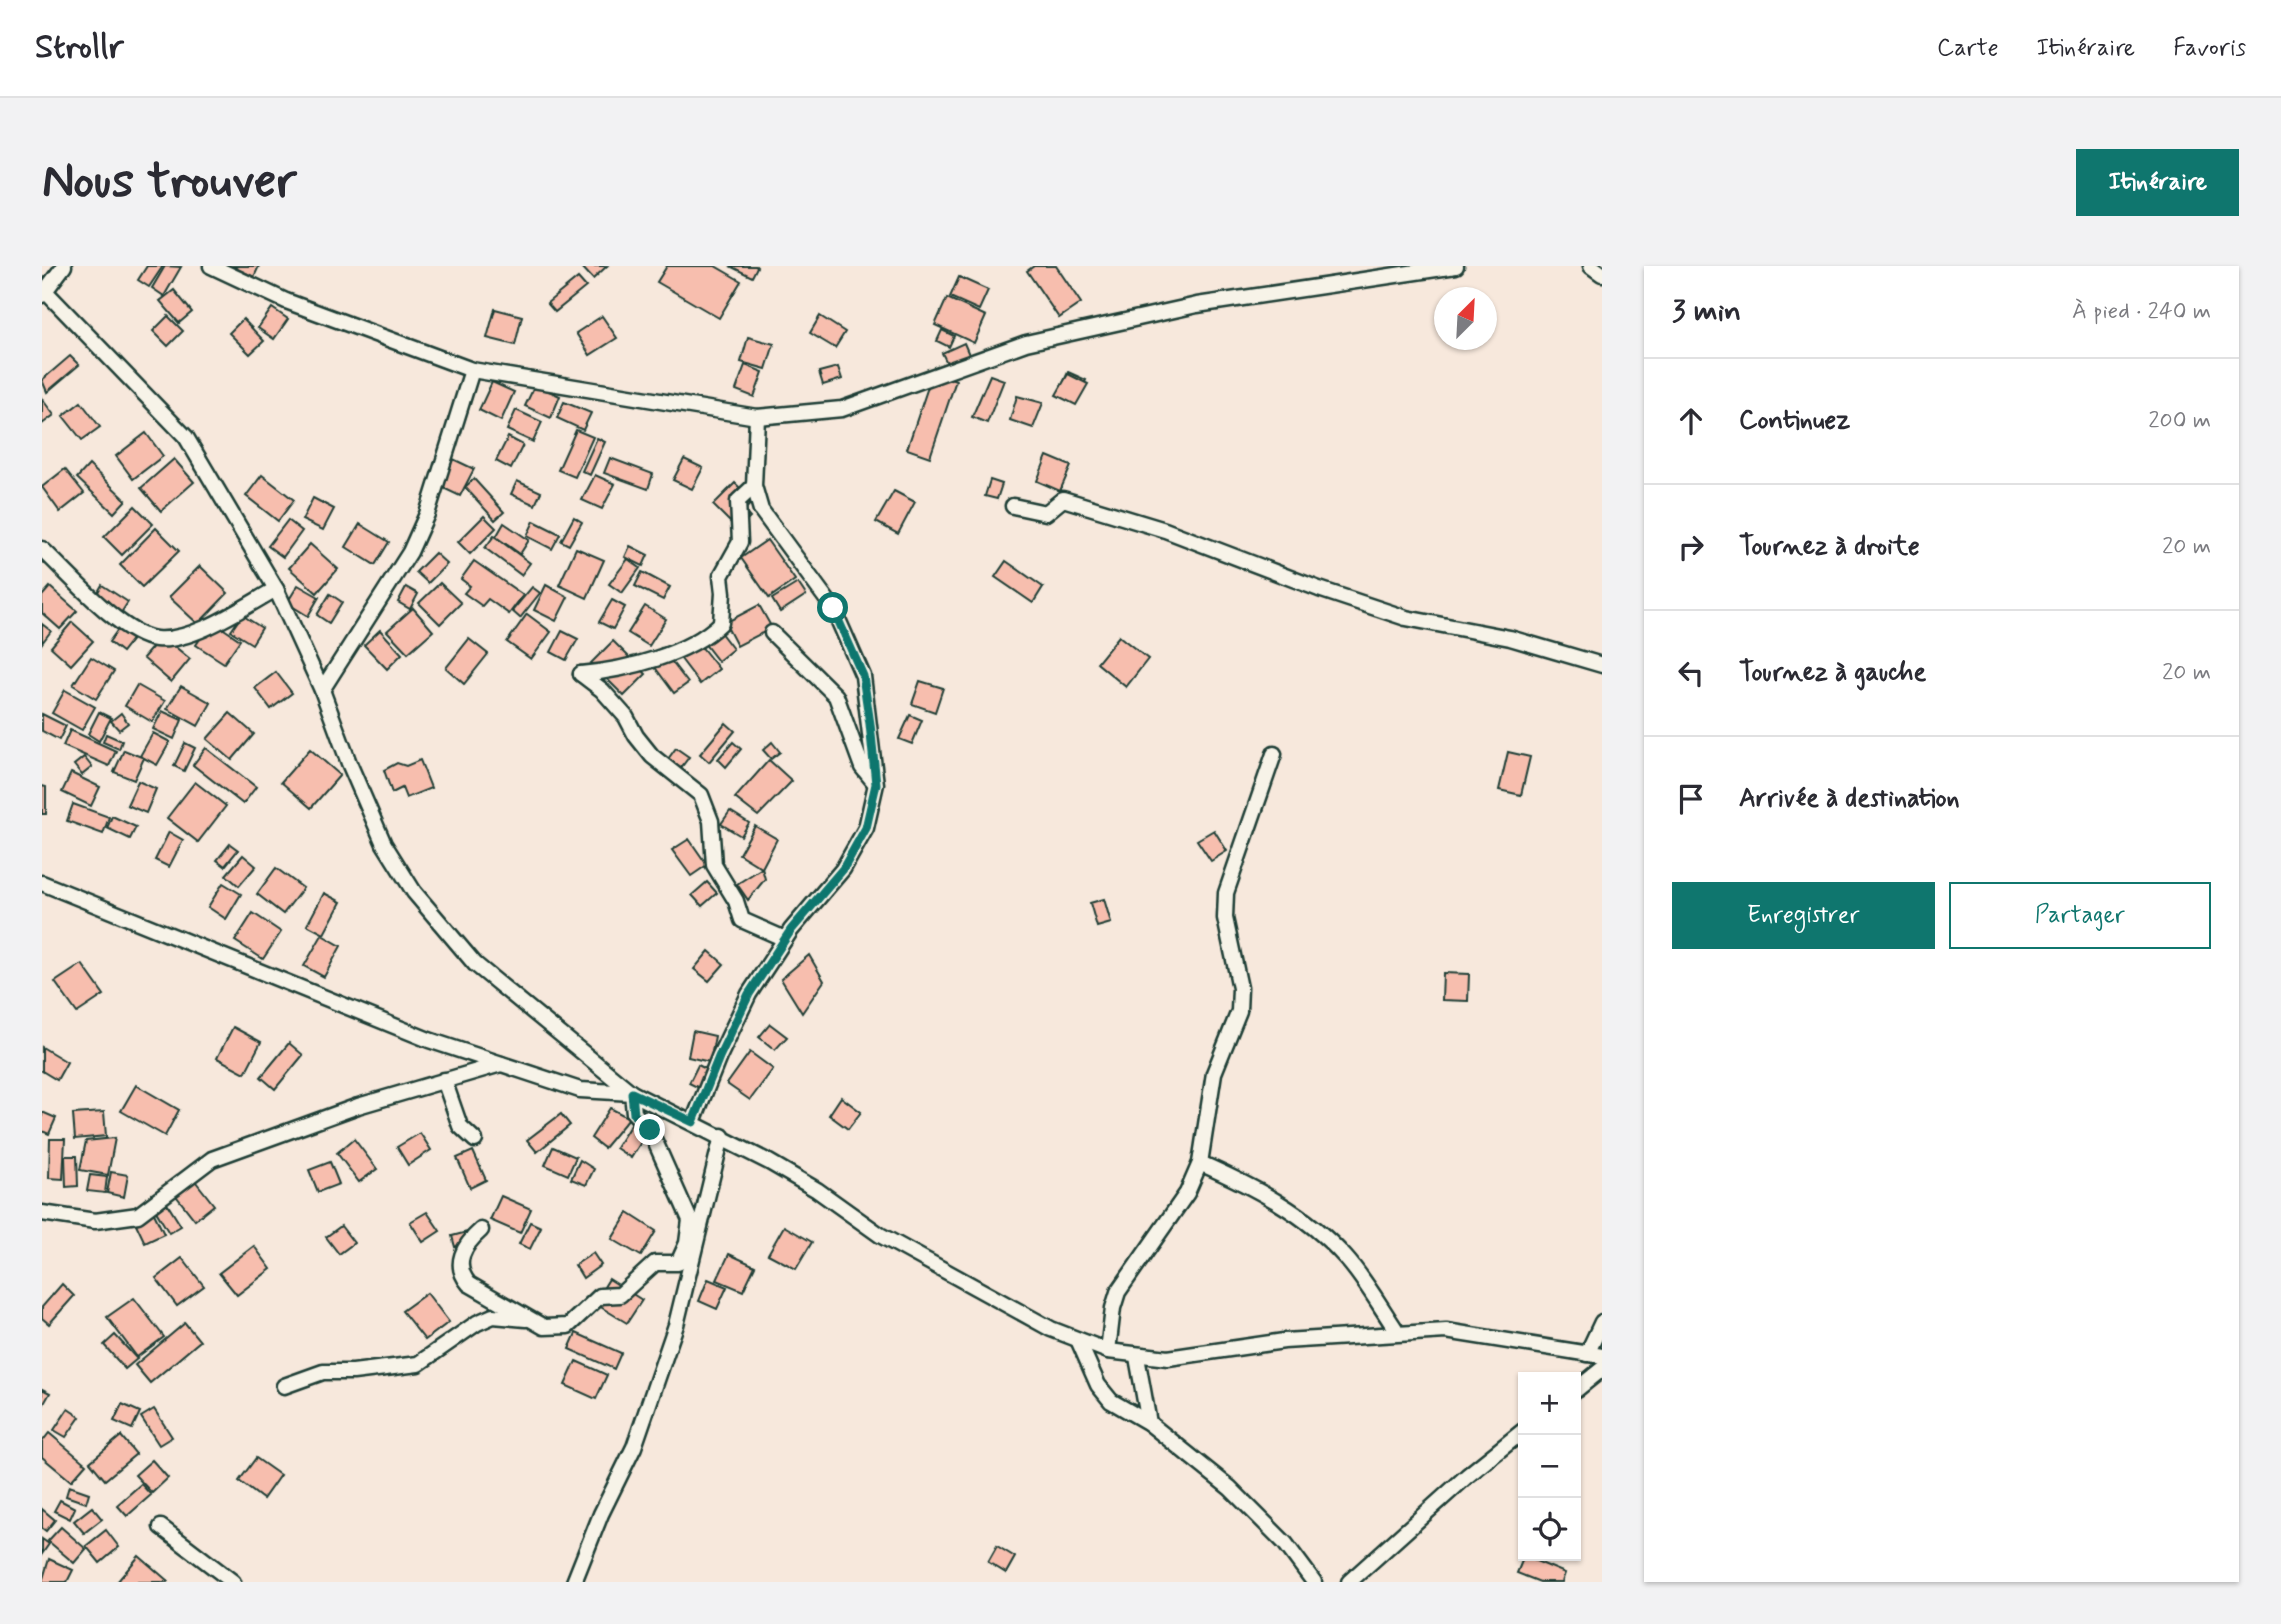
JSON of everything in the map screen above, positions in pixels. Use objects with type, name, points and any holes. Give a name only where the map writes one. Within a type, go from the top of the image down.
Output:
[{"type":"street","points":[[64,266],[43,293],[186,437],[276,589],[322,690],[384,845],[414,892],[475,964],[632,1093],[722,1136],[817,1190],[880,1235],[1079,1342],[1108,1351],[1137,1357],[1168,1358],[1284,1341],[1446,1331],[1602,1356]]},
{"type":"street","points":[[211,266],[286,301],[472,370],[757,417],[842,410],[1026,343],[1197,305],[1456,266]]},
{"type":"street","points":[[1591,266],[1602,274]]},
{"type":"street","points":[[322,690],[410,552],[427,514],[472,370]]},
{"type":"street","points":[[693,1122],[719,1057],[749,994],[785,939],[843,869],[866,828],[876,784],[863,676],[833,608],[761,510],[754,486],[757,417]]},
{"type":"street","points":[[754,486],[738,501],[740,542],[721,576],[721,622],[688,647],[662,654],[639,665],[581,674],[602,691],[626,717],[636,736],[652,756],[701,795],[711,821],[714,865],[736,901],[743,919],[785,939]]},
{"type":"street","points":[[1013,506],[1046,513],[1063,499],[1165,530],[1319,589],[1406,618],[1510,638],[1602,665]]},
{"type":"street","points":[[42,549],[118,619],[134,631],[156,639],[204,629],[276,589]]},
{"type":"street","points":[[772,633],[836,696],[862,767],[876,784]]},
{"type":"street","points":[[1108,1351],[1113,1308],[1118,1292],[1187,1192],[1200,1163],[1214,1073],[1239,1011],[1240,988],[1225,918],[1226,893],[1231,870],[1274,754]]},
{"type":"street","points":[[42,883],[429,1040],[580,1090],[632,1093]]},
{"type":"street","points":[[42,1213],[94,1221],[138,1215],[212,1159],[358,1106],[501,1064]]},
{"type":"street","points":[[444,1080],[460,1126],[475,1140]]},
{"type":"street","points":[[481,1230],[467,1242],[461,1256],[462,1276],[469,1284],[544,1327],[568,1326],[600,1296],[620,1294],[655,1263],[678,1263],[687,1243],[690,1220],[650,1130],[634,1114],[632,1093]]},
{"type":"street","points":[[574,1582],[601,1514],[634,1447],[677,1325],[722,1136]]},
{"type":"street","points":[[1200,1163],[1252,1186],[1303,1219],[1345,1257],[1398,1333]]},
{"type":"street","points":[[284,1386],[323,1372],[354,1372],[418,1364],[477,1323],[493,1316],[526,1319]]},
{"type":"street","points":[[1587,1354],[1602,1322]]},
{"type":"street","points":[[1079,1342],[1098,1385],[1111,1401],[1149,1423],[1230,1488],[1285,1544],[1314,1582]]},
{"type":"street","points":[[1137,1357],[1149,1423]]},
{"type":"street","points":[[1581,1386],[1602,1369]]},
{"type":"street","points":[[1349,1582],[1467,1476],[1518,1435]]},
{"type":"street","points":[[161,1527],[233,1582]]},
{"type":"building","points":[[147,266],[163,266],[149,287],[138,280]]},
{"type":"building","points":[[165,266],[181,267],[164,296],[152,288]]},
{"type":"building","points":[[231,266],[259,266],[254,277]]},
{"type":"building","points":[[581,266],[607,266],[593,279]]},
{"type":"building","points":[[667,266],[715,266],[741,281],[719,318],[657,282]]},
{"type":"building","points":[[730,266],[756,266],[757,267],[752,277]]},
{"type":"building","points":[[1034,266],[1056,266],[1081,303],[1059,318],[1027,271]]},
{"type":"building","points":[[959,277],[988,290],[979,310],[950,297]]},
{"type":"building","points":[[578,278],[586,287],[555,312],[547,303]]},
{"type":"building","points":[[174,290],[192,312],[179,323],[160,301]]},
{"type":"building","points":[[947,298],[986,316],[974,343],[935,325]]},
{"type":"building","points":[[272,308],[288,319],[274,339],[258,328]]},
{"type":"building","points":[[495,309],[522,316],[515,345],[487,338]]},
{"type":"building","points":[[168,316],[183,331],[168,346],[153,331]]},
{"type":"building","points":[[602,316],[617,338],[590,355],[576,333]]},
{"type":"building","points":[[820,316],[845,332],[835,348],[810,333]]},
{"type":"building","points":[[243,319],[264,341],[250,354],[229,333]]},
{"type":"building","points":[[942,330],[954,336],[949,347],[937,341]]},
{"type":"building","points":[[748,337],[774,344],[766,369],[741,362]]},
{"type":"building","points":[[964,343],[970,357],[949,367],[942,353]]},
{"type":"building","points":[[70,356],[79,365],[47,392],[42,380]]},
{"type":"building","points":[[745,365],[763,372],[754,397],[736,390]]},
{"type":"building","points":[[838,367],[842,379],[823,385],[819,372]]},
{"type":"building","points":[[933,372],[956,380],[930,457],[907,449]]},
{"type":"building","points":[[1068,372],[1086,380],[1077,400],[1059,392]]},
{"type":"building","points":[[1068,374],[1088,384],[1076,405],[1056,395]]},
{"type":"building","points":[[990,375],[1004,380],[987,423],[972,417]]},
{"type":"building","points":[[492,382],[514,392],[501,421],[479,410]]},
{"type":"building","points":[[535,385],[560,396],[551,418],[525,406]]},
{"type":"building","points":[[1017,396],[1043,403],[1033,428],[1010,420]]},
{"type":"building","points":[[42,399],[54,415],[42,424]]},
{"type":"building","points":[[81,402],[100,427],[82,440],[63,416]]},
{"type":"building","points":[[564,402],[591,413],[583,430],[557,418]]},
{"type":"building","points":[[516,410],[542,422],[533,442],[507,430]]},
{"type":"building","points":[[576,430],[593,437],[575,477],[558,470]]},
{"type":"building","points":[[146,433],[163,456],[133,479],[116,456]]},
{"type":"building","points":[[508,437],[523,445],[511,469],[496,461]]},
{"type":"building","points":[[597,438],[605,442],[590,475],[582,471]]},
{"type":"building","points":[[1047,456],[1071,466],[1060,491],[1037,481]]},
{"type":"building","points":[[610,458],[653,474],[648,489],[604,473]]},
{"type":"building","points":[[174,459],[194,482],[161,511],[141,488]]},
{"type":"building","points":[[453,459],[474,469],[460,496],[439,486]]},
{"type":"building","points":[[684,459],[703,468],[692,489],[673,480]]},
{"type":"building","points":[[89,465],[126,500],[114,513],[77,478]]},
{"type":"building","points":[[65,469],[84,493],[60,512],[42,487]]},
{"type":"building","points":[[262,475],[294,500],[278,521],[246,496]]},
{"type":"building","points":[[595,475],[615,484],[602,509],[582,500]]},
{"type":"building","points":[[474,479],[504,512],[495,520],[465,487]]},
{"type":"building","points":[[990,480],[1002,484],[997,499],[985,496]]},
{"type":"building","points":[[517,481],[541,492],[535,505],[511,494]]},
{"type":"building","points":[[735,483],[753,501],[744,511],[750,518],[738,530],[713,505]]},
{"type":"building","points":[[894,491],[915,502],[898,534],[876,522]]},
{"type":"building","points":[[313,498],[334,509],[323,530],[302,520]]},
{"type":"building","points":[[135,506],[153,524],[122,555],[104,537]]},
{"type":"building","points":[[484,516],[496,528],[470,554],[458,542]]},
{"type":"building","points":[[574,517],[582,522],[569,545],[561,541]]},
{"type":"building","points":[[288,520],[302,531],[283,557],[268,546]]},
{"type":"building","points":[[534,521],[560,534],[552,549],[527,536]]},
{"type":"building","points":[[504,523],[529,540],[520,554],[496,537]]},
{"type":"building","points":[[360,524],[389,542],[375,565],[346,547]]},
{"type":"building","points":[[156,528],[179,551],[142,587],[120,565]]},
{"type":"building","points":[[494,536],[530,563],[521,575],[485,548]]},
{"type":"building","points":[[767,540],[795,580],[769,598],[741,558]]},
{"type":"building","points":[[310,544],[338,569],[317,593],[289,568]]},
{"type":"building","points":[[630,546],[648,555],[643,566],[625,557]]},
{"type":"building","points":[[576,548],[604,560],[587,598],[559,585]]},
{"type":"building","points":[[435,553],[447,564],[428,583],[416,572]]},
{"type":"building","points":[[628,559],[640,568],[622,593],[609,584]]},
{"type":"building","points":[[474,561],[523,595],[509,614],[488,599],[482,606],[464,593],[470,586],[461,579]]},
{"type":"building","points":[[1006,561],[1043,587],[1033,603],[995,577]]},
{"type":"building","points":[[200,566],[228,593],[198,624],[169,597]]},
{"type":"building","points":[[642,572],[670,587],[663,600],[635,586]]},
{"type":"building","points":[[440,583],[461,603],[440,624],[419,603]]},
{"type":"building","points":[[798,583],[806,595],[780,612],[772,599]]},
{"type":"building","points":[[102,585],[128,602],[121,613],[95,597]]},
{"type":"building","points":[[298,585],[319,597],[308,616],[287,603]]},
{"type":"building","points":[[546,585],[568,597],[556,621],[534,610]]},
{"type":"building","points":[[50,587],[77,611],[60,629],[42,613],[42,596]]},
{"type":"building","points":[[406,587],[418,594],[410,609],[398,602]]},
{"type":"building","points":[[532,587],[540,593],[520,618],[512,611]]},
{"type":"building","points":[[330,594],[342,602],[329,623],[317,615]]},
{"type":"building","points":[[612,600],[625,607],[613,629],[599,622]]},
{"type":"building","points":[[759,605],[772,628],[737,646],[725,623]]},
{"type":"building","points":[[645,606],[666,619],[649,646],[628,633]]},
{"type":"building","points":[[413,608],[433,631],[408,653],[387,631]]},
{"type":"building","points":[[527,614],[551,632],[531,659],[507,642]]},
{"type":"building","points":[[242,615],[262,628],[252,644],[231,631]]},
{"type":"building","points":[[212,621],[240,640],[224,663],[196,645]]},
{"type":"building","points":[[72,622],[93,641],[71,665],[51,647]]},
{"type":"building","points":[[42,624],[51,631],[42,643]]},
{"type":"building","points":[[119,628],[133,638],[122,652],[109,642]]},
{"type":"building","points":[[380,630],[402,654],[387,669],[364,645]]},
{"type":"building","points":[[562,631],[578,639],[566,660],[551,652]]},
{"type":"building","points":[[720,632],[733,649],[718,661],[704,643]]},
{"type":"building","points":[[162,636],[190,659],[171,682],[143,658]]},
{"type":"building","points":[[1119,636],[1148,659],[1126,687],[1097,663]]},
{"type":"building","points":[[469,639],[488,654],[464,684],[446,668]]},
{"type":"building","points":[[613,641],[646,674],[624,696],[591,663]]},
{"type":"building","points":[[700,645],[719,669],[700,684],[681,659]]},
{"type":"building","points":[[661,648],[688,683],[674,693],[648,658]]},
{"type":"building","points":[[91,657],[114,671],[96,699],[73,685]]},
{"type":"building","points":[[276,672],[292,693],[271,709],[255,688]]},
{"type":"building","points":[[920,681],[943,688],[935,712],[912,704]]},
{"type":"building","points":[[137,685],[165,701],[152,722],[125,706]]},
{"type":"building","points":[[181,686],[211,703],[198,726],[167,709]]},
{"type":"building","points":[[65,690],[95,707],[82,730],[52,713]]},
{"type":"building","points":[[162,711],[182,720],[174,739],[153,729]]},
{"type":"building","points":[[99,712],[111,718],[99,741],[88,734]]},
{"type":"building","points":[[121,713],[128,723],[119,730],[111,721]]},
{"type":"building","points":[[230,713],[254,734],[232,760],[207,739]]},
{"type":"building","points":[[42,714],[66,726],[59,740],[42,731]]},
{"type":"building","points":[[910,715],[922,720],[912,744],[899,739]]},
{"type":"building","points":[[726,723],[735,731],[709,762],[700,754]]},
{"type":"building","points":[[70,730],[116,751],[109,766],[63,746]]},
{"type":"building","points":[[153,733],[170,742],[157,765],[140,756]]},
{"type":"building","points":[[106,734],[122,741],[119,749],[103,742]]},
{"type":"building","points":[[733,742],[741,749],[726,767],[718,759]]},
{"type":"building","points":[[772,742],[780,752],[771,759],[763,750]]},
{"type":"building","points":[[185,743],[195,748],[184,771],[174,766]]},
{"type":"building","points":[[206,748],[256,787],[243,804],[193,765]]},
{"type":"building","points":[[676,748],[689,757],[680,769],[668,759]]},
{"type":"building","points":[[310,749],[340,775],[311,808],[281,782]]},
{"type":"building","points":[[124,750],[144,758],[134,780],[114,772]]},
{"type":"building","points":[[1508,752],[1530,757],[1521,795],[1499,790]]},
{"type":"building","points":[[84,757],[92,767],[82,775],[74,765]]},
{"type":"building","points":[[420,760],[431,788],[406,798],[402,788],[392,793],[384,770],[397,763],[406,766]]},
{"type":"building","points":[[769,760],[792,781],[758,816],[735,798]]},
{"type":"building","points":[[71,773],[100,787],[91,806],[62,792]]},
{"type":"building","points":[[138,781],[156,789],[146,813],[127,805]]},
{"type":"building","points":[[195,782],[226,806],[198,842],[167,818]]},
{"type":"building","points":[[42,786],[46,787],[46,814],[42,814]]},
{"type":"building","points":[[73,804],[109,817],[103,834],[67,821]]},
{"type":"building","points":[[730,811],[749,823],[741,836],[721,824]]},
{"type":"building","points":[[112,816],[136,827],[130,839],[107,828]]},
{"type":"building","points":[[755,826],[777,839],[762,868],[739,854]]},
{"type":"building","points":[[1214,830],[1227,851],[1211,861],[1197,840]]},
{"type":"building","points":[[169,832],[183,840],[169,867],[155,860]]},
{"type":"building","points":[[689,839],[707,865],[691,876],[672,850]]},
{"type":"building","points":[[230,844],[238,850],[225,866],[217,860]]},
{"type":"building","points":[[243,855],[256,866],[239,886],[226,875]]},
{"type":"building","points":[[276,868],[303,888],[283,914],[257,894]]},
{"type":"building","points":[[762,868],[765,879],[748,900],[737,884]]},
{"type":"building","points":[[707,882],[717,893],[702,906],[692,895]]},
{"type":"building","points":[[223,883],[241,894],[226,919],[208,907]]},
{"type":"building","points":[[324,893],[341,902],[324,934],[307,925]]},
{"type":"building","points":[[1104,899],[1111,923],[1097,927],[1090,903]]},
{"type":"building","points":[[253,913],[281,932],[263,959],[235,941]]},
{"type":"building","points":[[322,935],[341,946],[324,977],[304,966]]},
{"type":"building","points":[[709,951],[724,964],[709,981],[694,969]]},
{"type":"building","points":[[809,955],[824,981],[802,1013],[781,979]]},
{"type":"building","points":[[82,964],[104,995],[77,1013],[55,982]]},
{"type":"building","points":[[1443,973],[1469,974],[1468,1001],[1442,1000]]},
{"type":"building","points":[[770,1024],[787,1037],[775,1050],[759,1037]]},
{"type":"building","points":[[233,1027],[261,1042],[245,1073],[217,1058]]},
{"type":"building","points":[[693,1031],[715,1036],[710,1062],[688,1057]]},
{"type":"building","points":[[289,1043],[303,1055],[275,1089],[261,1077]]},
{"type":"building","points":[[42,1047],[67,1062],[57,1080],[42,1071]]},
{"type":"building","points":[[750,1052],[773,1069],[750,1100],[727,1084]]},
{"type":"building","points":[[698,1065],[708,1070],[699,1088],[689,1083]]},
{"type":"building","points":[[136,1085],[179,1110],[165,1136],[121,1111]]},
{"type":"building","points":[[841,1097],[861,1112],[848,1129],[829,1115]]},
{"type":"building","points":[[610,1108],[629,1118],[604,1148],[591,1138]]},
{"type":"building","points":[[42,1112],[56,1118],[49,1134],[42,1131]]},
{"type":"building","points":[[104,1112],[106,1136],[75,1139],[73,1114]]},
{"type":"building","points":[[561,1114],[570,1125],[537,1152],[527,1140]]},
{"type":"building","points":[[633,1121],[648,1131],[631,1158],[616,1148]]},
{"type":"building","points":[[420,1133],[431,1150],[408,1165],[397,1147]]},
{"type":"building","points":[[115,1138],[108,1175],[80,1170],[86,1141]]},
{"type":"building","points":[[50,1139],[65,1139],[63,1179],[49,1178]]},
{"type":"building","points":[[354,1139],[377,1169],[359,1182],[337,1153]]},
{"type":"building","points":[[553,1147],[576,1157],[568,1175],[545,1165]]},
{"type":"building","points":[[473,1151],[486,1180],[470,1188],[457,1158]]},
{"type":"building","points":[[65,1156],[77,1156],[78,1186],[66,1187]]},
{"type":"building","points":[[580,1160],[594,1169],[586,1185],[571,1179]]},
{"type":"building","points":[[330,1162],[339,1184],[318,1192],[309,1170]]},
{"type":"building","points":[[111,1172],[128,1175],[124,1197],[107,1193]]},
{"type":"building","points":[[189,1173],[214,1205],[195,1220],[170,1188]]},
{"type":"building","points":[[90,1175],[107,1177],[105,1193],[87,1191]]},
{"type":"building","points":[[161,1194],[181,1226],[169,1233],[150,1201]]},
{"type":"building","points":[[501,1196],[531,1209],[520,1233],[490,1220]]},
{"type":"building","points":[[148,1201],[164,1234],[145,1243],[129,1209]]},
{"type":"building","points":[[427,1212],[440,1231],[423,1242],[410,1222]]},
{"type":"building","points":[[628,1213],[656,1231],[641,1256],[612,1239]]},
{"type":"building","points":[[530,1222],[541,1227],[530,1249],[519,1244]]},
{"type":"building","points":[[341,1226],[354,1243],[339,1254],[326,1237]]},
{"type":"building","points":[[784,1226],[812,1242],[796,1269],[768,1254]]},
{"type":"building","points":[[471,1231],[474,1242],[455,1247],[452,1236]]},
{"type":"building","points":[[254,1246],[271,1269],[237,1295],[219,1273]]},
{"type":"building","points":[[593,1253],[601,1265],[583,1278],[575,1265]]},
{"type":"building","points":[[729,1254],[755,1266],[743,1291],[717,1280]]},
{"type":"building","points":[[182,1258],[204,1286],[177,1306],[156,1278]]},
{"type":"building","points":[[609,1279],[642,1300],[627,1323],[594,1303]]},
{"type":"building","points":[[708,1279],[727,1287],[717,1309],[699,1301]]},
{"type":"building","points":[[62,1284],[74,1296],[49,1324],[42,1318],[42,1307]]},
{"type":"building","points":[[427,1293],[449,1322],[425,1340],[402,1311]]},
{"type":"building","points":[[134,1298],[164,1337],[137,1357],[107,1317]]},
{"type":"building","points":[[185,1323],[200,1341],[150,1383],[135,1365]]},
{"type":"building","points":[[576,1333],[621,1353],[614,1369],[569,1349]]},
{"type":"building","points":[[115,1335],[137,1359],[125,1369],[104,1345]]},
{"type":"building","points":[[576,1361],[607,1375],[596,1399],[565,1385]]},
{"type":"building","points":[[42,1389],[50,1393],[42,1407]]},
{"type":"building","points":[[122,1404],[140,1412],[132,1429],[114,1421]]},
{"type":"building","points":[[68,1409],[80,1417],[66,1437],[54,1430]]},
{"type":"building","points":[[154,1409],[172,1437],[159,1445],[141,1417]]},
{"type":"building","points":[[49,1433],[86,1464],[71,1481],[42,1457],[42,1442]]},
{"type":"building","points":[[121,1436],[136,1454],[105,1480],[90,1462]]},
{"type":"building","points":[[256,1458],[280,1475],[263,1499],[239,1481]]},
{"type":"building","points":[[152,1460],[168,1478],[152,1493],[135,1475]]},
{"type":"building","points":[[141,1484],[151,1495],[127,1516],[117,1505]]},
{"type":"building","points":[[69,1486],[89,1493],[86,1503],[66,1496]]},
{"type":"building","points":[[60,1500],[75,1508],[70,1519],[54,1511]]},
{"type":"building","points":[[92,1507],[102,1519],[84,1533],[74,1521]]},
{"type":"building","points":[[42,1509],[55,1520],[46,1531],[42,1528]]},
{"type":"building","points":[[61,1527],[86,1549],[74,1563],[48,1541]]},
{"type":"building","points":[[106,1530],[119,1547],[100,1563],[86,1546]]},
{"type":"building","points":[[42,1539],[49,1544],[42,1554]]},
{"type":"building","points":[[997,1546],[1015,1557],[1006,1573],[988,1562]]},
{"type":"building","points":[[139,1556],[168,1581],[117,1582]]},
{"type":"building","points":[[49,1559],[73,1570],[67,1582],[42,1582]]},
{"type":"building","points":[[1522,1561],[1536,1561],[1565,1573],[1562,1582],[1540,1582],[1517,1573]]},
{"type":"route","points":[[650,1130],[634,1114],[632,1093],[693,1122],[719,1057],[749,994],[791,930],[843,869],[866,828],[876,784],[863,676],[833,608]]}]
